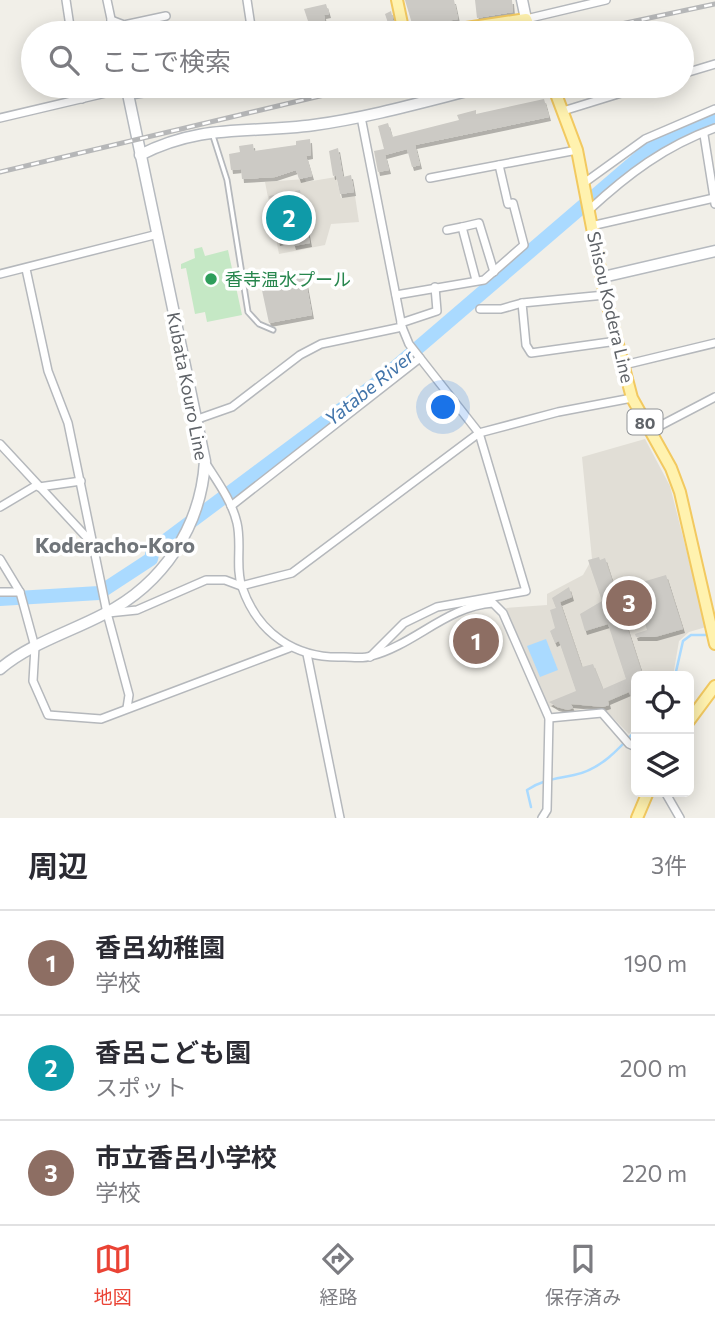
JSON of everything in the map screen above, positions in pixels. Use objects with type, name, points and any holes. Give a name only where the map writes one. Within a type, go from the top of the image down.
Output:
[{"type":"main road","points":[[397,0],[401,21]]},
{"type":"main road","points":[[501,21],[526,19],[522,0]]},
{"type":"main road","name":"Kubata Kouro Line","points":[[0,669],[35,647],[107,613],[153,580],[185,537],[201,498],[205,461],[129,98]]},
{"type":"main road","points":[[140,155],[211,131],[312,125],[361,117],[438,98]]},
{"type":"main road","name":"Shisou Kodera Line","points":[[558,98],[577,150],[605,295],[632,398],[671,468],[680,492],[714,638]]},
{"type":"main road","points":[[603,277],[715,251]]},
{"type":"main road","points":[[694,714],[715,686]]},
{"type":"main road","points":[[637,818],[646,797]]},
{"type":"street","points":[[66,0],[70,21]]},
{"type":"street","points":[[107,0],[111,20]]},
{"type":"street","points":[[247,0],[250,21]]},
{"type":"street","points":[[526,19],[606,0]]},
{"type":"street","points":[[143,21],[166,16]]},
{"type":"street","points":[[694,70],[715,64]]},
{"type":"street","points":[[0,118],[86,98]]},
{"type":"street","points":[[563,111],[605,98]]},
{"type":"street","points":[[585,187],[645,139],[715,109]]},
{"type":"street","points":[[361,117],[402,325],[409,344],[479,433],[526,591]]},
{"type":"street","points":[[589,210],[631,172],[664,150],[715,128]]},
{"type":"street","points":[[591,226],[715,201],[704,135]]},
{"type":"street","points":[[430,178],[577,150]]},
{"type":"street","points":[[396,295],[484,279],[524,244],[513,203],[508,204],[499,165]]},
{"type":"street","points":[[447,230],[479,223],[494,272]]},
{"type":"street","points":[[462,227],[476,280]]},
{"type":"street","points":[[0,274],[158,234]]},
{"type":"street","points":[[26,269],[48,371],[68,423],[82,481],[107,613],[129,695],[127,708]]},
{"type":"street","points":[[195,420],[232,407],[300,355],[321,344],[402,325],[437,311],[435,287]]},
{"type":"street","points":[[480,309],[501,309],[522,303],[605,295]]},
{"type":"street","points":[[522,303],[526,345],[531,353],[617,341]]},
{"type":"street","points":[[624,365],[715,343]]},
{"type":"street","points":[[231,506],[420,358]]},
{"type":"street","points":[[650,431],[715,397]]},
{"type":"street","points":[[107,613],[137,610],[206,580],[225,580],[241,586],[304,567],[479,433],[558,412],[632,398]]},
{"type":"street","points":[[0,444],[92,543]]},
{"type":"street","points":[[205,461],[231,506],[240,538],[241,586],[259,620],[278,641],[289,648],[307,654],[370,657],[433,628],[460,611],[526,591]]},
{"type":"street","points":[[0,506],[38,486],[82,481]]},
{"type":"street","points":[[0,559],[20,592],[35,647],[33,681],[48,715],[101,719],[289,648]]},
{"type":"street","points":[[370,657],[404,623],[437,607],[526,591]]},
{"type":"street","points":[[0,592],[20,592]]},
{"type":"street","points":[[493,603],[503,613],[548,718],[547,810],[542,818]]},
{"type":"street","points":[[307,654],[340,818]]},
{"type":"street","points":[[548,718],[603,713],[630,742]]},
{"type":"street","points":[[669,797],[680,818]]},
{"type":"lane","points":[[211,131],[227,180],[248,312],[259,324],[273,330]]},
{"type":"shaded area","points":[[336,177],[341,198],[355,196],[359,222],[331,224],[325,245],[279,254],[265,182],[305,179],[306,182]]},
{"type":"shaded area","points":[[645,439],[670,486],[706,627],[689,632],[679,641],[674,671],[631,671],[629,734],[605,710],[587,708],[567,712],[548,706],[506,608],[547,605],[547,594],[583,575],[592,559],[582,457]]},
{"type":"green space","name":"香寺温水プール","points":[[202,247],[205,256],[228,250],[242,315],[207,322],[205,312],[195,314],[186,268],[181,269],[181,264],[195,258],[194,249]]},
{"type":"water","points":[[546,639],[558,670],[540,677],[527,646]]},
{"type":"building","points":[[405,0],[454,0],[458,19],[411,21]]},
{"type":"building","points":[[475,0],[512,0],[513,12],[477,18]]},
{"type":"building","points":[[326,4],[329,14],[324,15],[325,21],[308,21],[304,9]]},
{"type":"building","points":[[391,11],[393,21],[387,21],[385,14]]},
{"type":"building","points":[[544,99],[549,117],[415,145],[420,165],[412,167],[407,149],[385,155],[389,170],[378,172],[374,151],[384,149],[378,126],[388,123],[392,137],[459,120],[457,115],[476,110],[476,114]]},
{"type":"building","points":[[310,139],[311,155],[306,156],[312,176],[299,179],[296,170],[275,177],[242,179],[241,169],[231,170],[229,154],[240,152],[239,146],[253,144],[254,151],[296,145],[296,141]]},
{"type":"building","points":[[338,148],[343,177],[351,175],[354,192],[340,194],[336,175],[333,176],[329,151]]},
{"type":"building","points":[[300,190],[310,243],[294,246],[292,239],[278,242],[269,196]]},
{"type":"building","points":[[304,271],[312,315],[269,323],[260,281]]},
{"type":"building","points":[[605,558],[641,671],[631,671],[631,697],[629,692],[608,701],[609,705],[603,707],[571,704],[573,708],[568,710],[549,702],[576,691],[559,641],[555,643],[550,631],[555,628],[550,610],[556,608],[552,598],[569,587],[572,597],[560,602],[582,667],[593,664],[603,689],[626,679],[608,624],[585,631],[580,614],[602,601],[588,560]]},
{"type":"building","points":[[666,575],[683,629],[655,637],[636,637],[635,634],[647,630],[638,599],[642,593],[639,583]]},
{"type":"waterway","name":"Yatabe River","points":[[0,599],[99,593],[151,559],[153,550],[378,382],[654,145],[715,120]]},
{"type":"waterway","points":[[676,671],[683,641],[691,635],[711,635]]},
{"type":"waterway","points":[[531,807],[527,790],[545,781],[592,769],[616,751],[632,734]]},
{"type":"railway","points":[[635,21],[715,4]]},
{"type":"railway","points":[[0,172],[311,98]]},
{"type":"place","name":"香呂こども園","points":[[289,218]]},
{"type":"place","name":"香寺温水プール","points":[[211,279]]},
{"type":"place","name":"市立香呂小学校","points":[[629,603]]},
{"type":"place","name":"香呂幼稚園","points":[[476,641]]},
{"type":"district","name":"Koderacho-Koro","points":[[115,544]]}]
